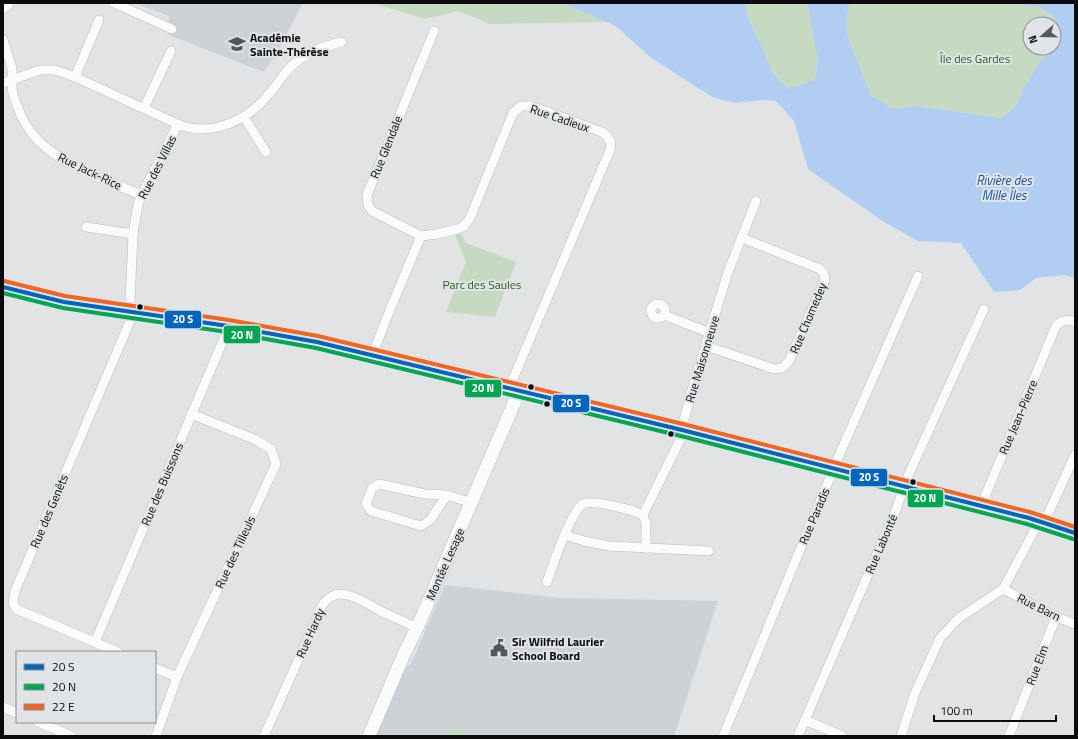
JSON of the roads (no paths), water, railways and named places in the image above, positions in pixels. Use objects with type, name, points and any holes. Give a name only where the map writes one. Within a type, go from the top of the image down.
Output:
[{"type":"main road","points":[[3,287],[64,302],[228,326],[319,343],[834,468],[1041,522],[1075,533]]},
{"type":"main road","name":"Montée Lesage","points":[[369,736],[472,503],[515,401],[514,390]]},
{"type":"street","points":[[114,3],[172,29]]},
{"type":"street","points":[[75,77],[99,20]]},
{"type":"street","name":"Rue Glendale","points":[[421,236],[372,211],[366,198],[434,31]]},
{"type":"street","points":[[3,40],[12,69],[8,82]]},
{"type":"street","name":"Rue des Villas","points":[[8,82],[47,69],[55,70],[75,77],[178,124],[195,128],[210,128],[230,123],[244,117],[262,103],[283,75],[299,60],[321,48],[342,42]]},
{"type":"street","points":[[144,108],[171,52]]},
{"type":"street","name":"Rue Jack-Rice","points":[[8,82],[24,121],[34,136],[42,144],[61,158],[84,171],[141,195]]},
{"type":"street","name":"Rue Cadieux","points":[[421,236],[429,236],[455,230],[461,228],[468,221],[512,116],[519,108],[531,106],[602,132],[609,138],[611,143],[610,150],[515,374],[513,380],[514,390]]},
{"type":"street","points":[[244,117],[266,152]]},
{"type":"street","name":"Rue des Villas","points":[[130,312],[135,218],[141,195],[178,124]]},
{"type":"street","name":"Rue Maisonneuve","points":[[643,515],[680,440],[692,390],[728,272],[756,201]]},
{"type":"street","points":[[86,227],[133,234]]},
{"type":"street","points":[[372,356],[421,236]]},
{"type":"street","name":"Rue Chomedey","points":[[706,346],[774,369],[782,368],[789,361],[824,280],[823,272],[818,268],[742,238]]},
{"type":"street","name":"Rue Paradis","points":[[723,736],[849,431],[918,276]]},
{"type":"street","points":[[3,280],[17,291]]},
{"type":"street","name":"Rue Labonté","points":[[798,736],[896,510],[907,478],[984,309]]},
{"type":"street","name":"Rue des Genêts","points":[[116,651],[16,609],[13,604],[15,591],[127,329],[131,319],[130,312]]},
{"type":"street","points":[[664,315],[710,333]]},
{"type":"street","name":"Rue Jean-Pierre","points":[[981,506],[1055,328],[1062,321],[1067,320],[1075,322]]},
{"type":"street","name":"Rue des Buissons","points":[[95,642],[228,326]]},
{"type":"street","name":"Rue des Tilleuls","points":[[156,736],[178,678],[276,464],[271,449],[254,439],[191,414]]},
{"type":"street","points":[[901,736],[915,693],[940,638],[959,618],[1003,589],[1034,531],[1048,514],[1075,455]]},
{"type":"street","points":[[447,496],[430,520],[421,526],[371,511],[366,504],[372,488],[379,484],[425,494],[447,496],[472,503]]},
{"type":"street","points":[[547,582],[565,535],[577,509],[586,503],[591,502],[623,508],[643,515],[646,523],[646,548]]},
{"type":"street","points":[[565,535],[595,544],[710,551]]},
{"type":"street","name":"Rue Barn","points":[[1003,589],[1056,617],[1075,624]]},
{"type":"street","name":"Rue Hardy","points":[[264,736],[315,623],[321,606],[327,599],[343,594],[365,602],[417,628]]},
{"type":"street","name":"Rue Elm","points":[[1009,736],[1056,617]]},
{"type":"street","points":[[156,668],[178,678]]},
{"type":"street","points":[[3,707],[16,713]]},
{"type":"street","points":[[805,720],[842,736]]},
{"type":"street","points":[[40,723],[71,736]]},
{"type":"street","points":[[46,736],[49,727]]},
{"type":"water","name":"Rivière des Mille Îles","points":[[562,3],[745,3],[748,17],[773,73],[789,89],[815,79],[818,61],[807,3],[850,3],[847,14],[847,35],[871,95],[893,109],[916,106],[1002,118],[1016,106],[1023,89],[1044,56],[1062,56],[1062,16],[1052,16],[1039,7],[1010,3],[1075,3],[1075,278],[1064,275],[1036,278],[1020,290],[994,292],[961,243],[918,241],[884,222],[808,169],[794,121],[776,101],[765,100],[734,103],[712,97],[649,56],[616,26]]},
{"type":"place","name":"Académie Sainte-Thérèse","points":[[237,44]]},
{"type":"place","name":"Sir Wilfrid Laurier School Board","points":[[499,648]]},
{"type":"park label","name":"Île des Gardes","points":[[975,58]]},
{"type":"park label","name":"Parc des Saules","points":[[482,284]]}]
